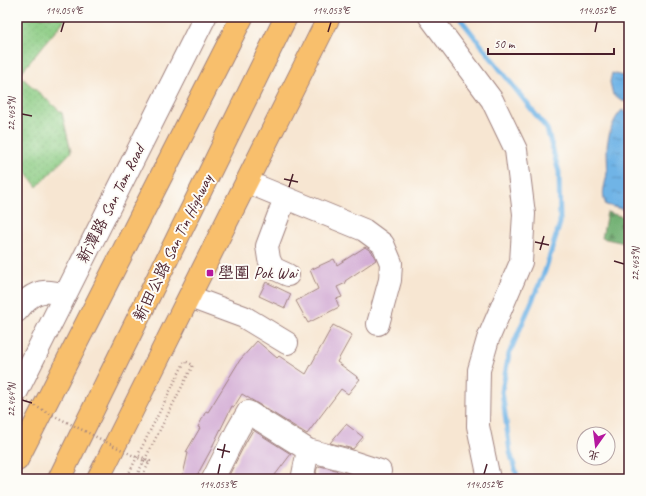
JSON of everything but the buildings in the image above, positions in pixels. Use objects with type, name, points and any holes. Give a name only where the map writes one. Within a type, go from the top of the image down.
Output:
[{"type":"main road","points":[[17,460],[242,17]]},
{"type":"main road","name":"新田公路 San Tin Highway","points":[[59,479],[286,17]]},
{"type":"main road","points":[[98,479],[329,17]]},
{"type":"street","name":"新潭路 San Tam Road","points":[[17,391],[205,17]]},
{"type":"street","points":[[430,17],[492,100],[516,150],[524,214],[521,262],[488,339],[479,370],[478,426],[489,479]]},
{"type":"street","points":[[246,182],[364,230],[382,244],[391,263],[390,280],[378,324]]},
{"type":"street","points":[[285,198],[267,246],[269,259],[273,268],[288,275]]},
{"type":"street","points":[[17,310],[28,299],[41,291],[65,295]]},
{"type":"street","points":[[190,296],[244,317],[287,343]]},
{"type":"street","points":[[213,479],[248,412],[308,450],[380,471]]},
{"type":"street","points":[[306,479],[303,475],[308,450]]},
{"type":"path","points":[[126,479],[185,361],[193,365],[135,479]]},
{"type":"path","points":[[17,398],[149,463]]},
{"type":"path","points":[[138,455],[150,461],[149,463]]},
{"type":"path","points":[[141,479],[149,463]]},
{"type":"green space","points":[[17,17],[67,17],[19,75],[62,113],[71,152],[37,187],[17,160]]},
{"type":"green space","points":[[607,212],[629,219],[629,244],[602,238]]},
{"type":"water","points":[[612,73],[629,78],[629,104],[613,95],[610,82]]},
{"type":"water","points":[[622,110],[629,114],[629,211],[606,205],[603,196],[607,169],[608,140],[613,123]]},
{"type":"waterway","points":[[459,17],[547,129],[559,172],[560,223],[545,271],[509,354],[502,391],[510,452],[518,479]]},
{"type":"place","name":"壆圍 Pok Wai","points":[[210,273]]}]
